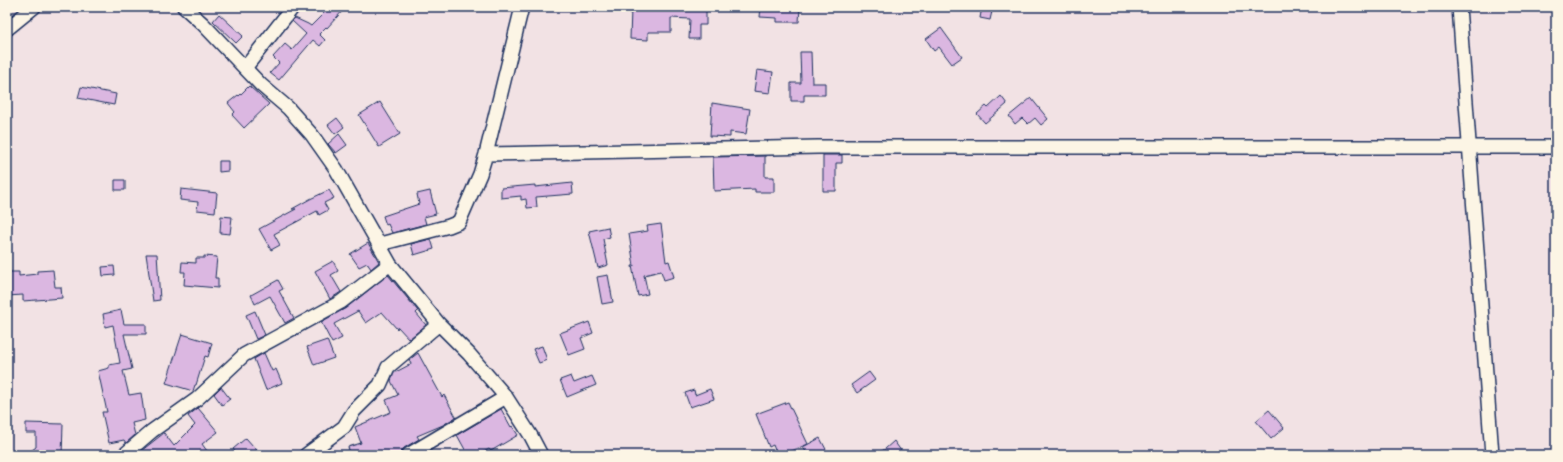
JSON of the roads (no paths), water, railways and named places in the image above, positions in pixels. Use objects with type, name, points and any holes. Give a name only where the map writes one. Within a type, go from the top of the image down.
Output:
[{"type":"street","points":[[7,30],[34,7]]},
{"type":"street","points":[[184,7],[203,24],[245,68],[288,108],[312,135],[336,169],[390,264],[439,324],[469,354],[506,397],[531,436],[541,455]]},
{"type":"street","points":[[245,68],[293,7]]},
{"type":"street","points":[[380,244],[459,222],[477,181],[486,154],[522,7]]},
{"type":"street","points":[[1459,7],[1492,455]]},
{"type":"street","points":[[486,154],[818,147],[1556,147]]},
{"type":"street","points":[[124,455],[152,431],[197,399],[244,355],[341,302],[390,264]]},
{"type":"street","points":[[306,455],[344,427],[354,411],[380,385],[388,367],[439,324]]},
{"type":"street","points":[[408,455],[506,397]]}]
